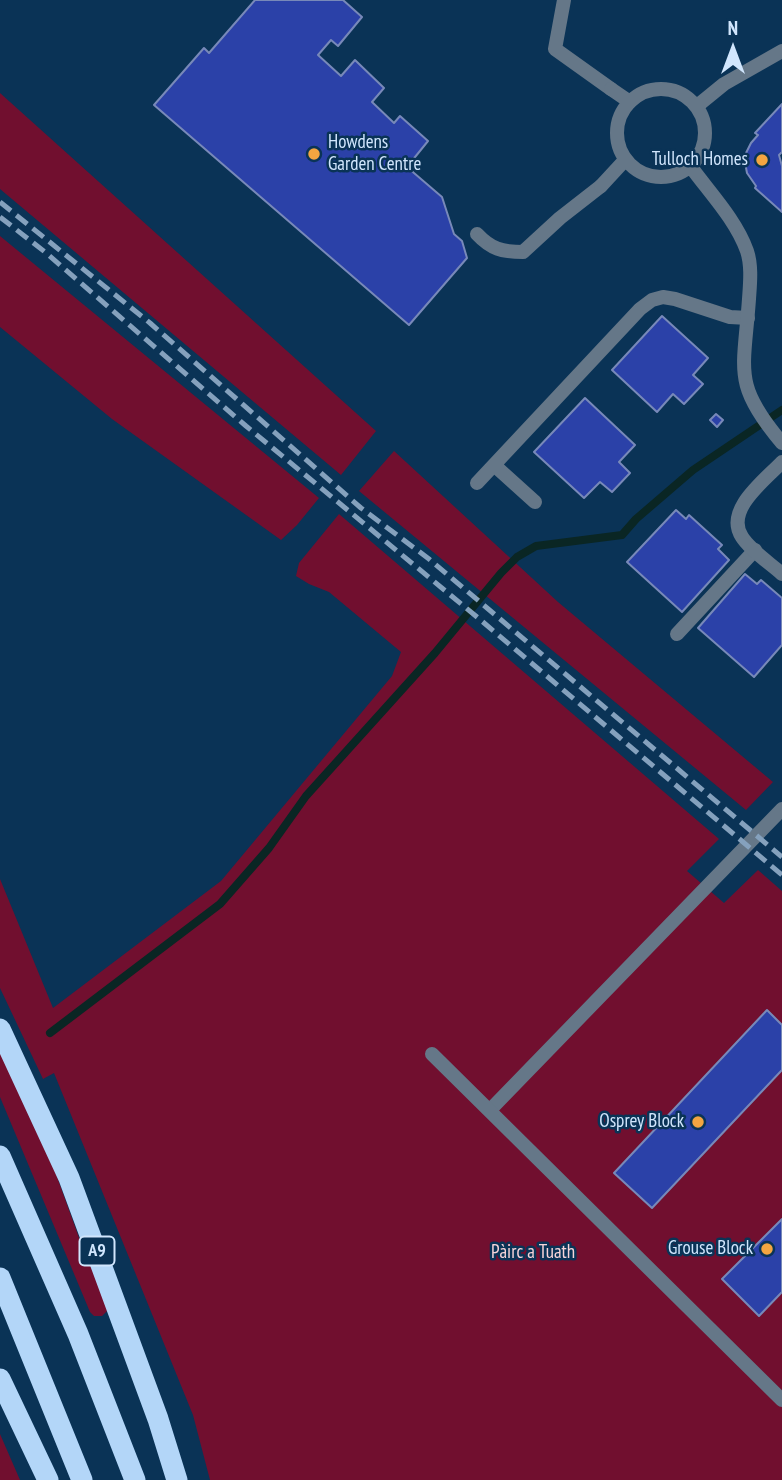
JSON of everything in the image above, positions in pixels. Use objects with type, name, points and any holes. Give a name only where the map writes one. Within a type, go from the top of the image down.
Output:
[{"type":"highway","name":"A9","points":[[0,1029],[69,1178],[154,1406],[177,1480]]},
{"type":"highway","name":"A9","points":[[0,1156],[78,1334],[135,1480]]},
{"type":"highway","points":[[0,1278],[82,1480]]},
{"type":"highway","points":[[0,1379],[48,1480]]},
{"type":"street","points":[[564,0],[555,49],[629,102]]},
{"type":"street","points":[[697,106],[724,84],[782,51]]},
{"type":"street","points":[[664,89],[677,91],[697,106],[704,118],[705,144],[691,167],[678,175],[664,178],[649,176],[636,170],[625,160],[619,149],[617,136],[618,124],[629,102],[640,94],[664,89]]},
{"type":"street","points":[[477,234],[488,245],[504,252],[523,252],[601,186],[625,160]]},
{"type":"street","points":[[691,167],[732,223],[748,253],[751,275],[743,359],[744,377],[751,401],[782,443]]},
{"type":"street","points":[[477,483],[640,309],[652,300],[663,297],[675,299],[730,317],[748,318]]},
{"type":"street","points":[[782,463],[739,508],[736,523],[741,537],[782,574]]},
{"type":"street","points":[[494,464],[535,502]]},
{"type":"street","points":[[677,634],[755,550]]},
{"type":"street","points":[[490,1110],[782,809]]},
{"type":"street","points":[[432,1054],[782,1400]]},
{"type":"green space","points":[[0,93],[376,431],[341,475],[0,189]]},
{"type":"green space","points":[[0,236],[319,498],[297,525],[281,540],[112,419],[0,327]]},
{"type":"green space","points":[[394,451],[558,602],[773,782],[746,810],[359,491]]},
{"type":"green space","name":"Pàirc a Tuath","points":[[339,514],[719,839],[687,871],[724,903],[758,870],[782,891],[782,1480],[210,1480],[193,1415],[54,1073],[43,1079],[0,988],[0,879],[53,1008],[221,881],[392,676],[401,652],[329,592],[296,576],[299,563]]},
{"type":"green space","points":[[0,1052],[56,1174],[82,1246],[108,1304],[108,1310],[102,1316],[94,1316],[90,1312],[0,1097]]},
{"type":"green space","points":[[0,1434],[20,1480],[0,1480]]},
{"type":"building","name":"Howdens Garden Centre","points":[[255,0],[343,0],[362,17],[338,46],[331,40],[318,55],[341,76],[355,60],[384,88],[372,102],[394,123],[400,116],[428,141],[407,167],[442,197],[454,234],[462,241],[467,258],[409,325],[154,105],[204,48],[209,53]]},
{"type":"building","name":"Tulloch Homes","points":[[782,104],[782,152],[779,155],[782,166],[782,212],[755,188],[747,173],[744,157],[758,135],[755,133]]},
{"type":"building","points":[[662,316],[708,358],[693,375],[703,384],[684,404],[673,394],[657,412],[612,370]]},
{"type":"building","points":[[585,398],[635,445],[619,462],[630,473],[612,492],[600,482],[584,498],[534,452]]},
{"type":"building","points":[[716,414],[723,420],[717,427],[710,420]]},
{"type":"building","points":[[676,510],[686,519],[689,515],[722,545],[718,549],[729,560],[682,612],[627,562]]},
{"type":"building","points":[[745,574],[757,584],[761,580],[782,598],[782,645],[754,677],[698,628]]},
{"type":"building","name":"Osprey Block","points":[[767,1010],[782,1025],[782,1070],[652,1208],[614,1173]]},
{"type":"building","name":"Grouse Block","points":[[782,1219],[782,1292],[759,1316],[722,1279]]},
{"type":"waterway","points":[[50,1033],[220,904],[269,848],[306,796],[517,557],[536,546],[622,535],[636,519],[693,470],[782,410]]},
{"type":"railway","points":[[0,202],[150,323],[361,508],[429,559],[782,857]]},
{"type":"railway","points":[[0,217],[45,252],[246,426],[782,875]]},
{"type":"place","name":"Howdens Garden Centre","points":[[314,154]]},
{"type":"place","name":"Tulloch Homes","points":[[762,160]]},
{"type":"place","name":"Osprey Block","points":[[698,1122]]},
{"type":"place","name":"Grouse Block","points":[[767,1249]]}]
